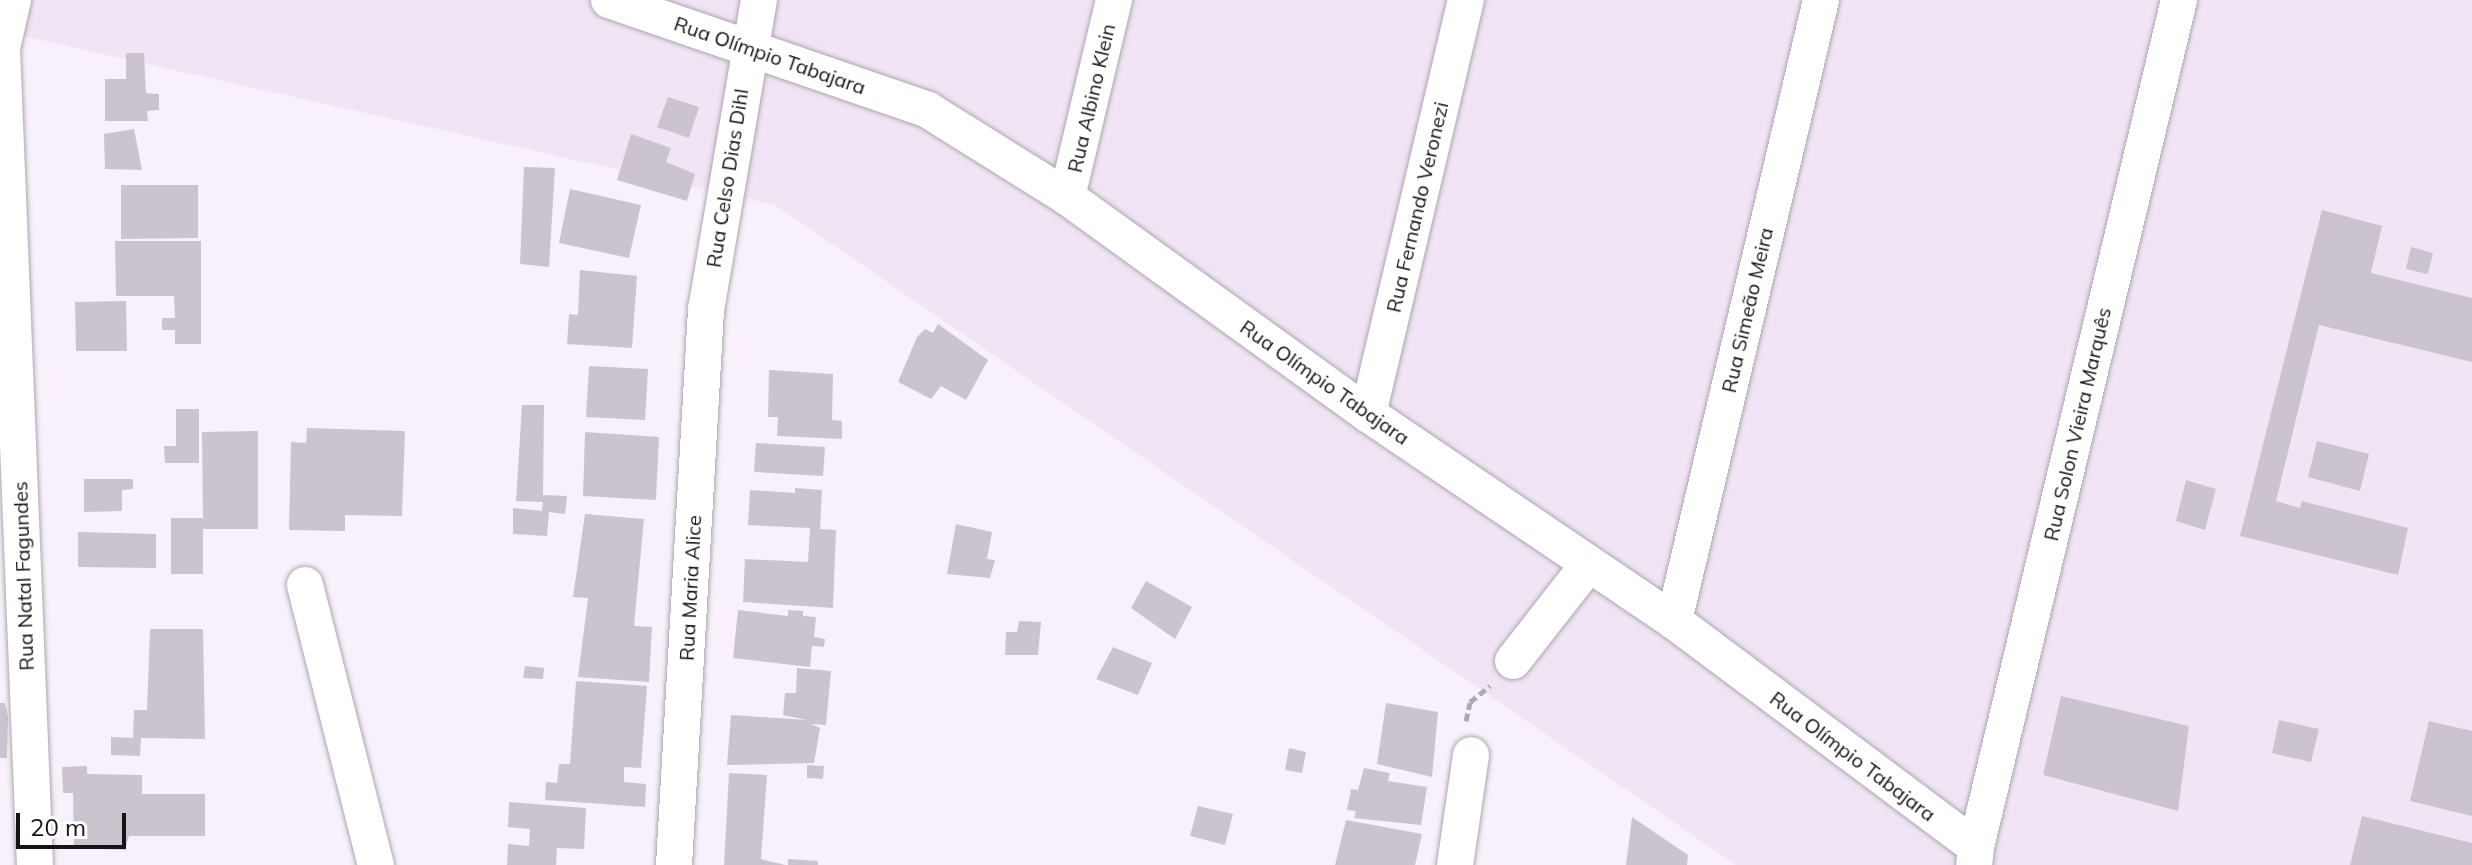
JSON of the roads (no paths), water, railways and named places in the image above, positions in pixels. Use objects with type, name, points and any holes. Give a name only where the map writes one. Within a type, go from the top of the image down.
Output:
[{"type":"street","name":"Rua Natal Fagundes","points":[[13,0],[2,48],[35,865]]},
{"type":"street","name":"Rua Olímpio Tabajara","points":[[609,0],[748,45],[928,110],[1067,197],[1368,414],[1674,621],[1975,856]]},
{"type":"street","name":"Rua Celso Dias Dihl","points":[[706,310],[748,45],[759,0]]},
{"type":"street","name":"Rua Albino Klein","points":[[1067,197],[1114,0]]},
{"type":"street","name":"Rua Fernando Veronezi","points":[[1368,414],[1466,0]]},
{"type":"street","name":"Rua Simeão Meira","points":[[1674,621],[1821,0]]},
{"type":"street","name":"Rua Solon Vieira Marquês","points":[[1975,856],[2179,0]]},
{"type":"street","name":"Rua Maria Alice","points":[[674,865],[706,310]]},
{"type":"street","points":[[1513,661],[1588,565]]},
{"type":"street","points":[[305,585],[376,865]]},
{"type":"street","points":[[1455,865],[1471,755]]}]
